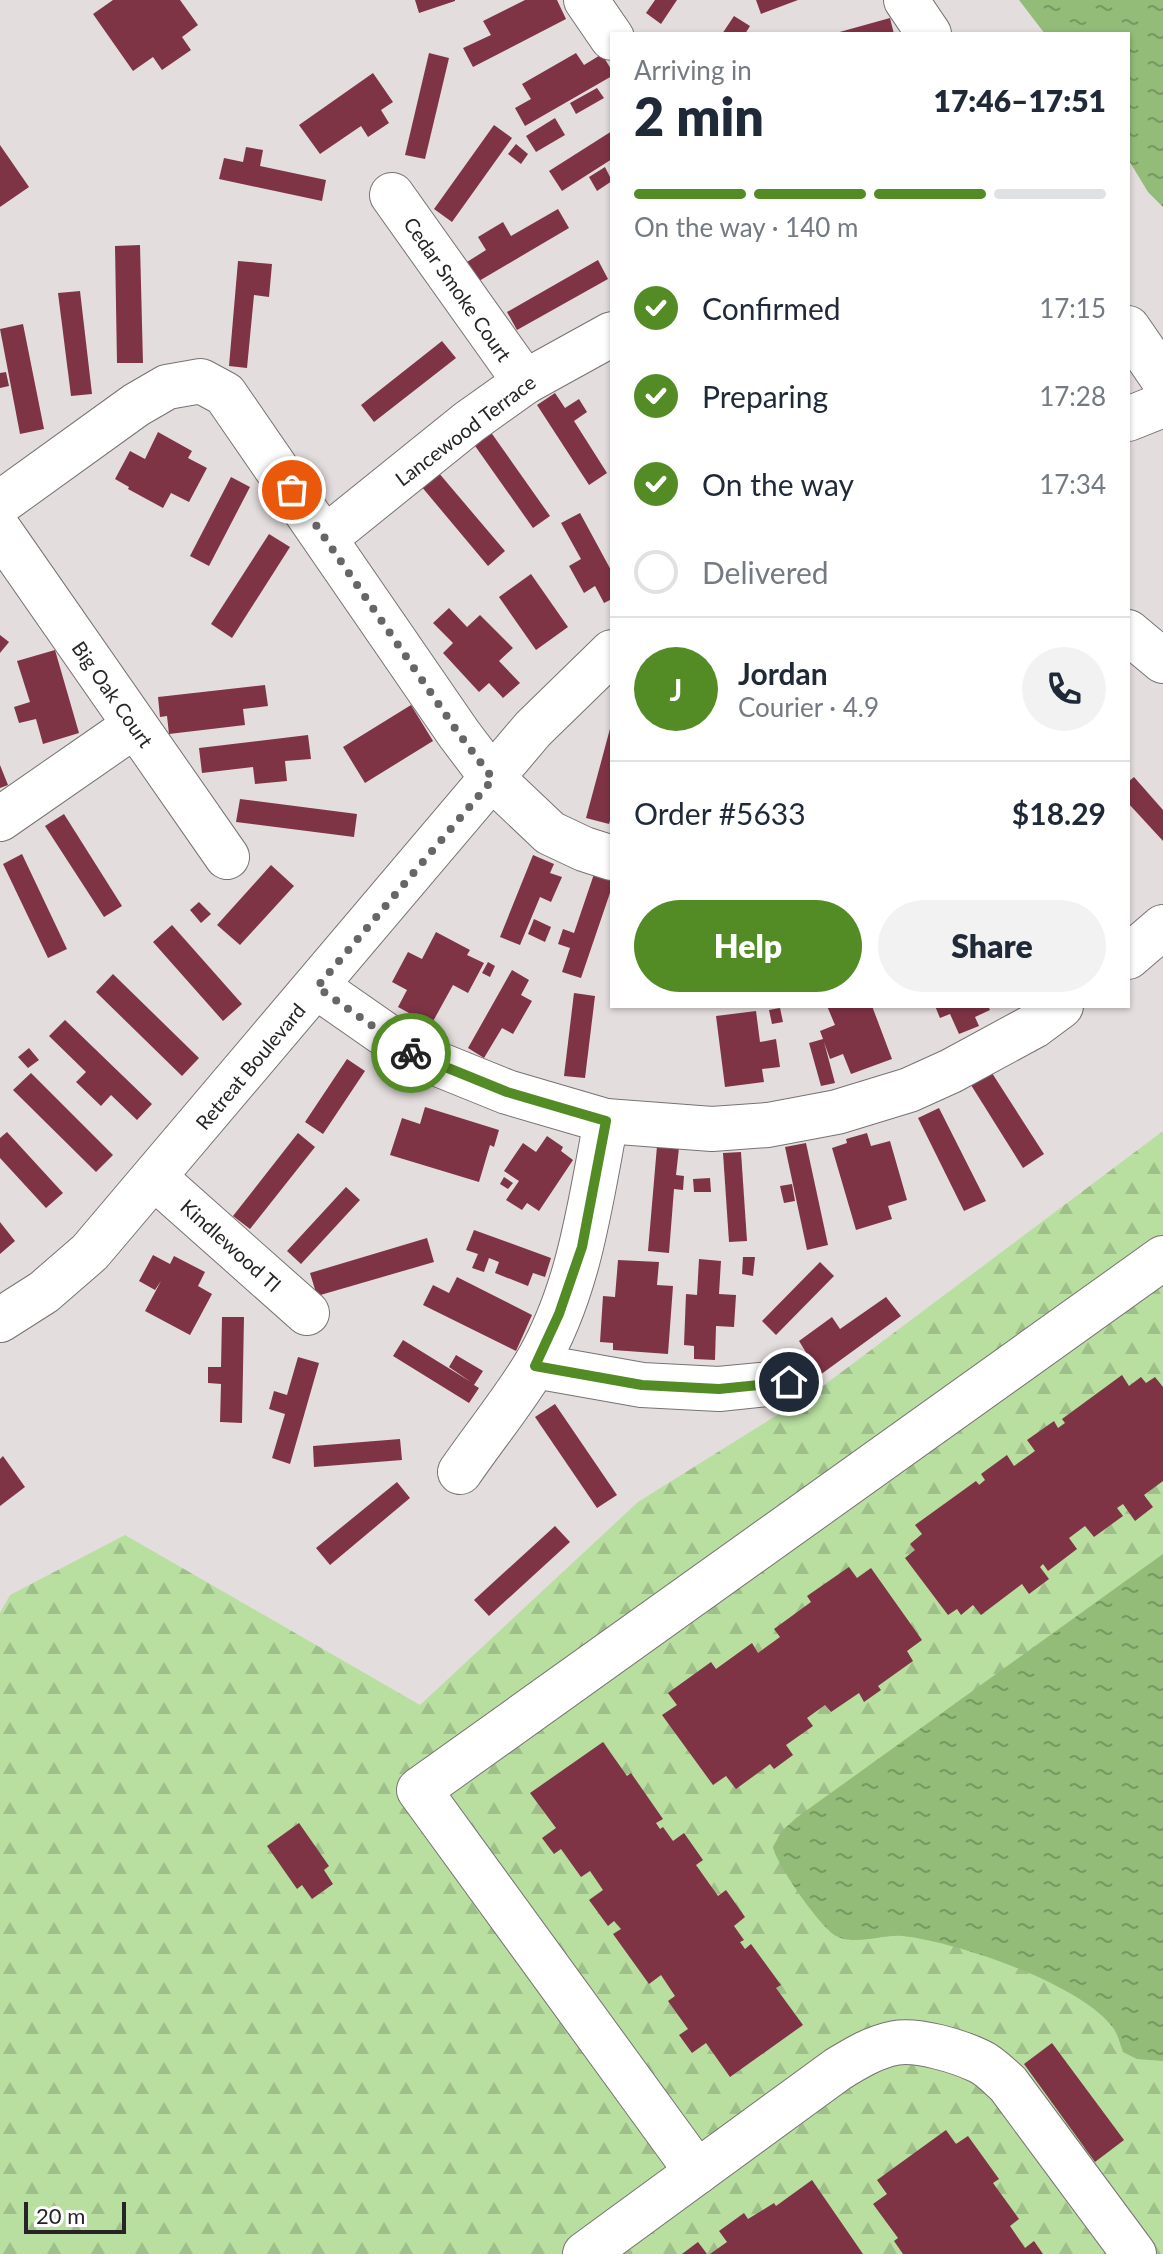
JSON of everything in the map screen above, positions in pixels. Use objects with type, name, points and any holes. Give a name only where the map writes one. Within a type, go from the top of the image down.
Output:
[{"type":"street","points":[[586,0],[610,35]]},
{"type":"street","points":[[906,0],[928,32]]},
{"type":"street","name":"Cedar Smoke Court","points":[[392,195],[525,382]]},
{"type":"street","points":[[1130,331],[1163,379]]},
{"type":"street","name":"Lancewood Terrace","points":[[325,538],[469,422],[525,382],[610,335]]},
{"type":"street","points":[[0,503],[136,405],[167,387],[201,381],[225,394],[493,779],[550,833],[610,857]]},
{"type":"street","points":[[1130,418],[1163,405]]},
{"type":"street","name":"Big Oak Court","points":[[0,531],[227,857]]},
{"type":"street","points":[[1130,634],[1163,661]]},
{"type":"street","name":"Retreat Boulevard","points":[[0,1320],[44,1292],[90,1252],[533,729],[610,654]]},
{"type":"street","points":[[0,819],[134,726]]},
{"type":"street","points":[[1130,955],[1163,927]]},
{"type":"street","points":[[317,987],[413,1054],[507,1092],[606,1121],[712,1129],[768,1125],[837,1112],[909,1090],[1034,1026],[1058,1008]]},
{"type":"street","points":[[460,1472],[535,1366],[559,1314],[582,1247],[606,1121]]},
{"type":"street","name":"Kindlewood Tl","points":[[155,1178],[307,1313]]},
{"type":"street","points":[[697,2172],[419,1790],[1163,1258]]},
{"type":"street","points":[[535,1366],[657,1386],[719,1389],[789,1382]]},
{"type":"street","points":[[585,2254],[838,2069],[866,2052],[896,2043],[953,2051],[981,2062],[1008,2084],[1134,2254]]},
{"type":"green space","points":[[1163,1131],[1163,2254],[0,2254],[0,1613],[10,1595],[125,1535],[420,1705],[638,1502],[819,1389]]},
{"type":"water","points":[[1019,0],[1163,0],[1163,207],[1148,192],[1130,162],[1130,32],[1043,32]]},
{"type":"water","points":[[1163,1554],[1163,2061],[1137,2059],[1123,2052],[1114,2029],[1098,2012],[1075,1996],[1017,1968],[926,1940],[895,1936],[852,1940],[836,1936],[800,1895],[773,1847],[781,1832],[796,1818]]},
{"type":"building","points":[[113,0],[180,0],[198,25],[182,37],[191,50],[162,70],[153,57],[133,71],[93,14]]},
{"type":"building","points":[[415,0],[455,0],[455,1],[419,13]]},
{"type":"building","points":[[525,0],[557,0],[566,19],[473,67],[463,48],[491,35],[483,21]]},
{"type":"building","points":[[655,0],[677,0],[661,24],[646,13]]},
{"type":"building","points":[[756,0],[798,0],[761,14]]},
{"type":"building","points":[[734,16],[750,26],[746,32],[723,32]]},
{"type":"building","points":[[890,18],[894,32],[840,32]]},
{"type":"building","points":[[429,53],[449,58],[425,159],[405,155]]},
{"type":"building","points":[[576,53],[584,65],[602,54],[610,68],[610,77],[525,126],[515,108],[531,99],[522,84]]},
{"type":"building","points":[[373,73],[393,102],[381,110],[389,123],[368,137],[361,126],[320,154],[299,125]]},
{"type":"building","points":[[597,88],[604,98],[576,114],[570,103]]},
{"type":"building","points":[[555,118],[565,135],[536,152],[526,136]]},
{"type":"building","points":[[494,125],[512,138],[452,222],[434,209]]},
{"type":"building","points":[[610,132],[610,160],[562,191],[549,171]]},
{"type":"building","points":[[516,144],[528,154],[521,164],[508,154]]},
{"type":"building","points":[[0,145],[29,187],[0,207]]},
{"type":"building","points":[[246,147],[263,150],[260,166],[326,180],[322,201],[219,179],[224,158],[243,162]]},
{"type":"building","points":[[605,167],[610,182],[597,191],[589,177]]},
{"type":"building","points":[[558,209],[569,228],[479,281],[467,262],[486,250],[478,237],[503,222],[511,236]]},
{"type":"building","points":[[140,245],[143,363],[117,363],[115,246]]},
{"type":"building","points":[[598,260],[608,279],[517,330],[507,312]]},
{"type":"building","points":[[238,261],[272,264],[269,297],[254,295],[247,368],[229,366]]},
{"type":"building","points":[[80,291],[92,394],[71,396],[58,293]]},
{"type":"building","points":[[23,324],[44,429],[20,434],[0,329]]},
{"type":"building","points":[[442,341],[456,358],[374,422],[361,405]]},
{"type":"building","points":[[6,372],[9,386],[0,388],[0,373]]},
{"type":"building","points":[[555,393],[565,408],[579,399],[587,412],[574,421],[607,473],[589,485],[537,405]]},
{"type":"building","points":[[490,431],[550,516],[533,528],[473,443]]},
{"type":"building","points":[[158,432],[192,451],[188,458],[207,468],[189,502],[171,493],[163,508],[115,479],[130,451],[145,459]]},
{"type":"building","points":[[438,472],[505,551],[488,566],[421,486]]},
{"type":"building","points":[[231,477],[250,487],[209,566],[190,556]]},
{"type":"building","points":[[580,513],[610,568],[610,600],[604,603],[595,586],[584,593],[569,566],[581,559],[561,523]]},
{"type":"building","points":[[269,534],[290,547],[232,638],[211,624]]},
{"type":"building","points":[[531,574],[568,627],[536,650],[499,597]]},
{"type":"building","points":[[449,608],[467,627],[480,615],[513,648],[499,661],[520,683],[503,698],[489,683],[479,692],[443,653],[453,643],[433,623]]},
{"type":"building","points":[[0,635],[9,642],[0,653]]},
{"type":"building","points":[[55,650],[79,733],[43,744],[36,719],[19,723],[14,707],[30,702],[17,661]]},
{"type":"building","points":[[265,685],[268,706],[243,709],[245,725],[169,734],[167,716],[160,717],[158,697]]},
{"type":"building","points":[[411,705],[433,741],[365,783],[343,747]]},
{"type":"building","points":[[610,729],[610,821],[609,824],[586,818]]},
{"type":"building","points":[[308,735],[311,759],[285,761],[287,781],[255,784],[253,767],[202,773],[199,748]]},
{"type":"building","points":[[0,765],[8,785],[0,788]]},
{"type":"building","points":[[1134,777],[1163,810],[1163,841],[1130,805],[1130,780]]},
{"type":"building","points":[[240,799],[357,814],[354,837],[236,822]]},
{"type":"building","points":[[64,814],[122,906],[104,917],[45,826]]},
{"type":"building","points":[[22,854],[67,949],[48,958],[3,864]]},
{"type":"building","points":[[533,855],[554,864],[550,873],[562,877],[551,902],[540,897],[520,945],[500,937]]},
{"type":"building","points":[[271,865],[294,886],[240,945],[217,925]]},
{"type":"building","points":[[594,874],[610,879],[610,893],[581,978],[562,972],[570,948],[558,944],[563,929],[574,933]]},
{"type":"building","points":[[199,902],[211,914],[201,923],[190,910]]},
{"type":"building","points":[[534,919],[551,927],[545,942],[528,934]]},
{"type":"building","points":[[172,925],[242,1004],[223,1021],[153,942]]},
{"type":"building","points":[[436,932],[470,950],[467,955],[484,963],[468,993],[453,985],[431,1025],[398,1007],[407,990],[392,982],[408,952],[422,959]]},
{"type":"building","points":[[488,962],[495,966],[490,977],[482,973]]},
{"type":"building","points":[[512,970],[529,980],[521,995],[532,1001],[513,1034],[502,1028],[484,1058],[468,1048]]},
{"type":"building","points":[[113,974],[199,1058],[182,1076],[96,992]]},
{"type":"building","points":[[574,993],[595,996],[585,1078],[564,1076]]},
{"type":"building","points":[[780,1008],[783,1022],[772,1024],[769,1010]]},
{"type":"building","points":[[828,1008],[873,1008],[892,1059],[851,1074],[843,1054],[830,1059],[824,1042],[835,1083],[821,1086],[809,1043],[823,1039],[820,1031],[835,1025]]},
{"type":"building","points":[[936,1008],[990,1010],[975,1017],[979,1026],[959,1034],[950,1014],[940,1018]]},
{"type":"building","points":[[756,1011],[760,1042],[776,1039],[780,1067],[762,1069],[764,1082],[725,1087],[716,1016]]},
{"type":"building","points":[[65,1020],[152,1104],[137,1120],[111,1095],[101,1106],[76,1082],[86,1072],[49,1036]]},
{"type":"building","points":[[29,1048],[39,1060],[28,1068],[18,1057]]},
{"type":"building","points":[[347,1059],[365,1071],[323,1134],[305,1122]]},
{"type":"building","points":[[31,1073],[113,1155],[96,1172],[13,1090]]},
{"type":"building","points":[[992,1073],[1044,1154],[1023,1168],[971,1085]]},
{"type":"building","points":[[425,1107],[499,1130],[494,1147],[490,1145],[479,1182],[390,1155],[402,1118],[420,1124]]},
{"type":"building","points":[[939,1108],[986,1201],[964,1211],[918,1118]]},
{"type":"building","points":[[7,1132],[63,1193],[46,1208],[0,1158],[0,1138]]},
{"type":"building","points":[[298,1133],[315,1147],[250,1229],[233,1216]]},
{"type":"building","points":[[867,1133],[871,1146],[890,1141],[907,1200],[888,1206],[892,1219],[856,1230],[832,1148],[847,1143],[846,1139]]},
{"type":"building","points":[[547,1136],[563,1147],[561,1151],[573,1160],[539,1211],[527,1203],[522,1210],[506,1200],[519,1181],[504,1171],[523,1143],[536,1152]]},
{"type":"building","points":[[806,1143],[828,1245],[807,1250],[785,1147]]},
{"type":"building","points":[[657,1146],[679,1148],[676,1175],[684,1176],[683,1190],[674,1189],[669,1253],[648,1251]]},
{"type":"building","points":[[741,1152],[747,1241],[729,1242],[723,1153]]},
{"type":"building","points":[[504,1177],[513,1183],[508,1189],[500,1184]]},
{"type":"building","points":[[710,1178],[711,1192],[694,1192],[693,1179]]},
{"type":"building","points":[[792,1184],[795,1201],[784,1203],[780,1186]]},
{"type":"building","points":[[346,1187],[360,1200],[301,1264],[287,1251]]},
{"type":"building","points":[[0,1222],[15,1241],[0,1254]]},
{"type":"building","points":[[474,1230],[551,1258],[545,1277],[533,1273],[528,1286],[495,1273],[499,1262],[489,1258],[484,1272],[472,1268],[478,1254],[466,1250]]},
{"type":"building","points":[[427,1238],[434,1262],[317,1296],[310,1273]]},
{"type":"building","points":[[153,1255],[170,1264],[174,1256],[205,1272],[198,1286],[212,1294],[190,1335],[145,1311],[161,1281],[155,1290],[139,1281]]},
{"type":"building","points":[[743,1257],[755,1257],[753,1276],[742,1274]]},
{"type":"building","points":[[699,1259],[721,1261],[719,1294],[736,1295],[734,1327],[716,1326],[715,1360],[694,1359],[694,1346],[684,1345],[686,1294],[697,1295]]},
{"type":"building","points":[[618,1260],[659,1262],[657,1285],[673,1286],[668,1354],[613,1350],[613,1343],[600,1342],[603,1296],[615,1297]]},
{"type":"building","points":[[820,1262],[834,1276],[776,1335],[762,1321]]},
{"type":"building","points":[[457,1277],[532,1315],[516,1351],[423,1305],[433,1285],[449,1293]]},
{"type":"building","points":[[886,1297],[901,1316],[820,1375],[799,1341],[832,1317],[840,1329]]},
{"type":"building","points":[[222,1317],[244,1317],[242,1423],[220,1422],[221,1384],[208,1383],[208,1367],[221,1367]]},
{"type":"building","points":[[403,1340],[471,1382],[449,1367],[456,1355],[483,1371],[474,1385],[479,1388],[469,1403],[393,1356]]},
{"type":"building","points":[[298,1357],[319,1363],[290,1464],[272,1458],[285,1414],[269,1409],[274,1391],[287,1395]]},
{"type":"building","points":[[1122,1375],[1129,1386],[1141,1377],[1146,1383],[1155,1377],[1163,1387],[1163,1481],[1144,1495],[1153,1507],[1135,1521],[1123,1504],[1117,1508],[1123,1516],[1094,1537],[1085,1526],[1069,1538],[1077,1549],[1048,1571],[1043,1564],[1040,1567],[1049,1579],[1029,1594],[1022,1584],[981,1615],[973,1605],[961,1615],[957,1609],[948,1615],[905,1558],[915,1550],[910,1544],[922,1534],[915,1525],[976,1481],[979,1485],[985,1480],[981,1474],[1007,1455],[1014,1466],[1035,1451],[1027,1440],[1054,1421],[1058,1428],[1065,1423],[1062,1419]]},
{"type":"building","points":[[555,1404],[617,1495],[597,1508],[535,1417]]},
{"type":"building","points":[[400,1439],[402,1460],[314,1467],[313,1446]]},
{"type":"building","points":[[3,1456],[25,1487],[0,1506],[0,1459]]},
{"type":"building","points":[[397,1482],[410,1498],[330,1565],[316,1548]]},
{"type":"building","points":[[555,1526],[570,1542],[489,1616],[474,1600]]},
{"type":"building","points":[[849,1567],[857,1578],[871,1568],[922,1640],[907,1651],[913,1661],[878,1686],[881,1690],[864,1702],[859,1693],[831,1712],[825,1705],[807,1718],[813,1726],[786,1745],[793,1755],[774,1769],[770,1764],[736,1789],[726,1776],[713,1785],[662,1715],[677,1705],[668,1693],[711,1662],[716,1669],[752,1643],[758,1653],[780,1637],[774,1629],[811,1602],[807,1596]]},
{"type":"building","points":[[603,1742],[627,1776],[631,1773],[663,1819],[656,1823],[660,1829],[663,1827],[673,1841],[684,1833],[703,1860],[696,1865],[718,1896],[726,1890],[745,1917],[734,1926],[744,1940],[740,1942],[745,1949],[751,1944],[781,1985],[776,1988],[803,2025],[730,2077],[706,2043],[692,2053],[679,2035],[688,2029],[668,2001],[675,1996],[661,1975],[649,1984],[613,1934],[621,1929],[614,1921],[608,1926],[589,1900],[603,1890],[590,1871],[581,1877],[561,1849],[554,1854],[542,1838],[556,1828],[530,1793]]},
{"type":"building","points":[[299,1823],[329,1866],[324,1870],[333,1884],[312,1899],[302,1885],[297,1889],[267,1846]]},
{"type":"building","points":[[1052,2043],[1124,2140],[1095,2162],[1024,2064]]},
{"type":"building","points":[[946,2130],[956,2144],[968,2136],[999,2179],[993,2183],[1019,2219],[1010,2226],[1025,2248],[1034,2241],[1043,2254],[903,2254],[894,2241],[898,2238],[873,2204],[887,2194],[877,2180]]},
{"type":"building","points":[[812,2180],[863,2254],[710,2254],[727,2242],[719,2231],[744,2213],[748,2219],[774,2203],[776,2206]]},
{"type":"building","points":[[698,2242],[707,2254],[682,2254]]},
{"type":"way so far","points":[[292,490],[493,779],[317,987],[411,1053]]},
{"type":"route","points":[[411,1053],[507,1092],[606,1121],[582,1247],[559,1314],[535,1366],[642,1385],[719,1389],[789,1382]]}]
